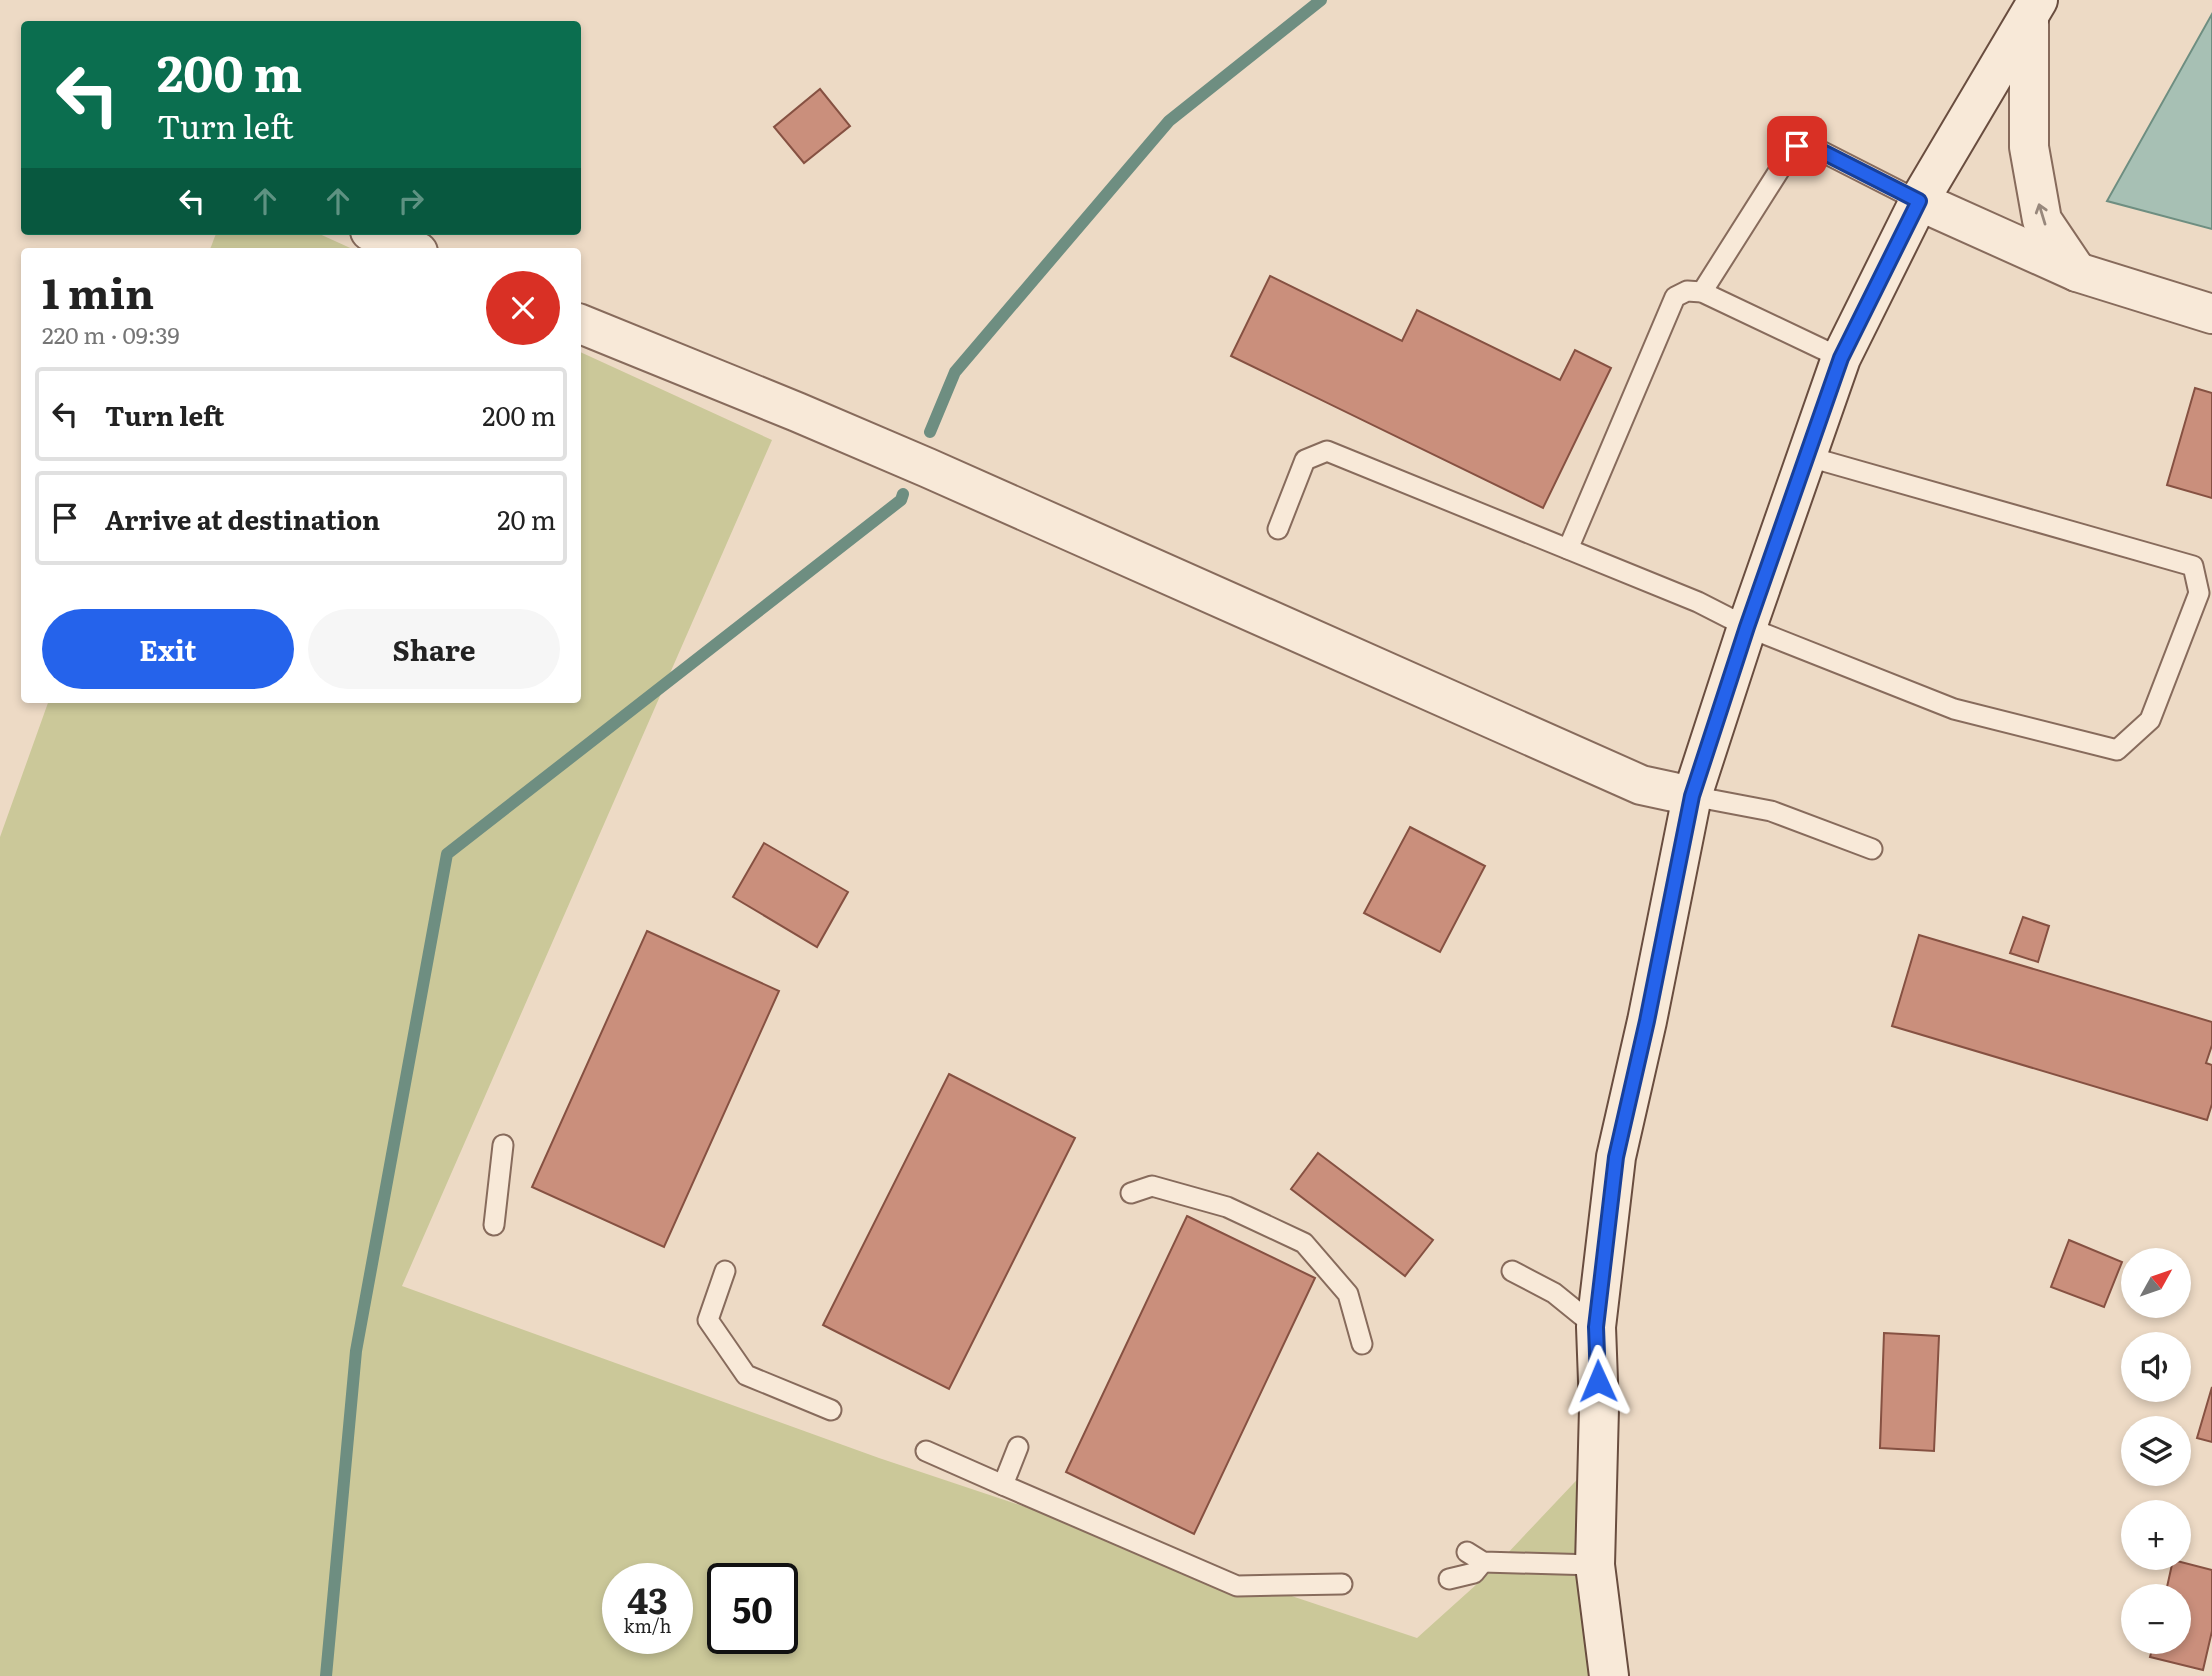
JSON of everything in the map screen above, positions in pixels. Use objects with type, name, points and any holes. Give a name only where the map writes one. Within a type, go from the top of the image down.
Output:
[{"type":"street","points":[[1609,1676],[1595,1565],[1599,1408],[1596,1327],[1616,1157],[1647,1021],[1692,796],[1747,627],[1841,358],[1919,201],[2033,9]]},
{"type":"street","points":[[2033,9],[2029,148],[2031,160],[2042,220],[2077,272]]},
{"type":"street","points":[[1919,201],[2077,272],[2212,314]]},
{"type":"street","points":[[379,235],[409,248]]},
{"type":"street","points":[[581,324],[928,468],[1641,785],[1692,796]]},
{"type":"lane","points":[[1702,292],[1797,146],[1811,146],[1919,201]]},
{"type":"lane","points":[[1568,549],[1675,297],[1686,291],[1702,292],[1841,358]]},
{"type":"lane","points":[[1278,530],[1305,460],[1326,450],[1698,602],[1747,627],[1954,709],[2118,750],[2150,720],[2199,593],[2203,567],[1806,456]]},
{"type":"lane","points":[[1692,796],[1772,811],[1872,849]]},
{"type":"lane","points":[[494,1225],[503,1145]]},
{"type":"lane","points":[[1131,1194],[1152,1186],[1227,1207],[1304,1243],[1348,1294],[1362,1344]]},
{"type":"lane","points":[[725,1271],[708,1320],[746,1375],[831,1410]]},
{"type":"lane","points":[[1512,1271],[1554,1293],[1596,1327]]},
{"type":"lane","points":[[1003,1485],[1018,1447]]},
{"type":"lane","points":[[926,1451],[1237,1586],[1342,1584]]},
{"type":"lane","points":[[1449,1579],[1474,1573],[1475,1557],[1595,1565]]},
{"type":"shaded area","points":[[2212,14],[2212,229],[2107,201]]},
{"type":"shaded area","points":[[215,235],[322,235],[350,248],[211,248]]},
{"type":"shaded area","points":[[581,352],[772,440],[402,1286],[879,1458],[1417,1638],[1487,1575],[1607,1448],[1603,1676],[0,1676],[0,837],[48,703],[581,703]]},
{"type":"building","points":[[820,89],[850,126],[804,163],[774,127]]},
{"type":"building","points":[[1270,276],[1402,341],[1417,310],[1560,380],[1575,350],[1611,368],[1543,508],[1231,356]]},
{"type":"building","points":[[2195,388],[2212,393],[2212,498],[2167,485]]},
{"type":"building","points":[[1410,827],[1485,866],[1440,952],[1364,913]]},
{"type":"building","points":[[764,843],[848,892],[817,947],[733,897]]},
{"type":"building","points":[[2023,917],[2049,926],[2038,962],[2010,953]]},
{"type":"building","points":[[647,931],[779,991],[664,1247],[532,1187]]},
{"type":"building","points":[[1919,935],[2212,1022],[2212,1045],[2206,1063],[2212,1065],[2212,1104],[2207,1120],[1892,1026]]},
{"type":"building","points":[[949,1074],[1075,1138],[949,1389],[823,1325]]},
{"type":"building","points":[[1318,1153],[1433,1240],[1405,1276],[1291,1189]]},
{"type":"building","points":[[1187,1216],[1315,1278],[1194,1534],[1066,1472]]},
{"type":"building","points":[[2069,1240],[2121,1262],[2104,1307],[2051,1287]]},
{"type":"building","points":[[1884,1333],[1939,1336],[1934,1451],[1880,1448]]},
{"type":"building","points":[[2212,1387],[2212,1442],[2197,1438]]},
{"type":"building","points":[[2191,1565],[2212,1570],[2212,1631],[2203,1670],[2150,1657],[2151,1654],[2191,1654],[2191,1584],[2168,1584],[2171,1570],[2191,1570]]},
{"type":"waterway","points":[[930,432],[955,372],[1169,121],[1321,0]]},
{"type":"waterway","points":[[326,1676],[356,1351],[447,854],[901,500],[903,494]]},
{"type":"route","points":[[1598,1381],[1596,1327],[1616,1157],[1647,1021],[1692,796],[1747,627],[1841,358],[1919,201],[1811,146],[1797,146]]}]
